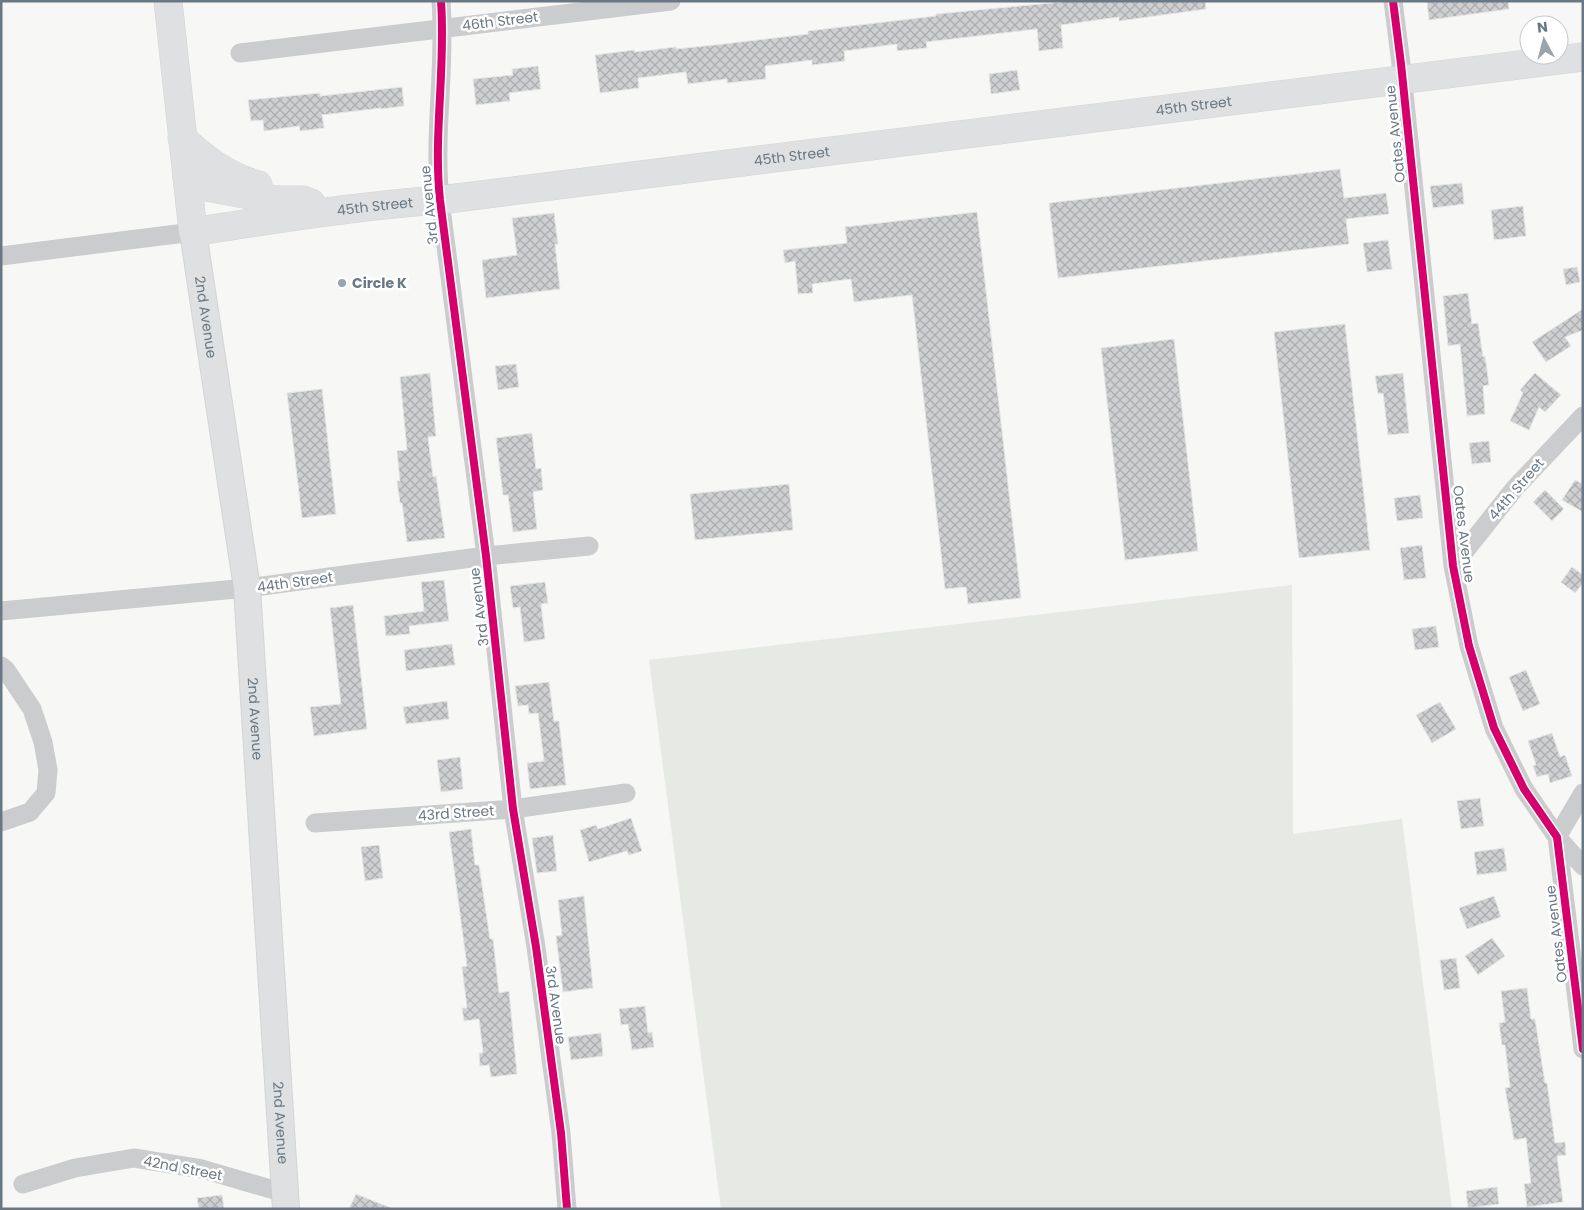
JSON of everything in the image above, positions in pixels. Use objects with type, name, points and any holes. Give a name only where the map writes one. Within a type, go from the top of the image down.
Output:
[{"type":"main road","points":[[168,1],[193,232]]},
{"type":"main road","name":"45th Street","points":[[193,232],[332,211],[440,200],[1583,57]]},
{"type":"main road","points":[[182,138],[202,157],[225,172],[247,182],[296,193],[303,200]]},
{"type":"main road","points":[[187,177],[196,184],[207,188],[276,200],[303,200],[332,211]]},
{"type":"main road","name":"2nd Avenue","points":[[193,232],[247,588],[285,1201]]},
{"type":"street","name":"3rd Avenue","points":[[441,1],[443,28],[437,170],[440,200],[486,556],[514,809],[536,948],[561,1133],[567,1209]]},
{"type":"street","name":"46th Street","points":[[240,53],[671,1]]},
{"type":"street","name":"Oates Avenue","points":[[1393,1],[1453,566],[1469,646],[1494,728],[1524,789],[1557,837],[1583,1049]]},
{"type":"street","name":"45th Street","points":[[1,256],[193,232]]},
{"type":"street","name":"44th Street","points":[[1453,566],[1515,488],[1583,416]]},
{"type":"street","name":"44th Street","points":[[1,611],[247,588],[486,556],[589,546]]},
{"type":"street","points":[[1,666],[6,670],[32,709],[44,742],[48,770],[46,793],[30,812],[1,822]]},
{"type":"street","points":[[1583,793],[1557,837],[1583,866]]},
{"type":"street","name":"43rd Street","points":[[315,823],[514,809],[626,794]]},
{"type":"street","name":"42nd Street","points":[[23,1184],[75,1168],[134,1158],[202,1169],[285,1201]]},
{"type":"shaded area","points":[[1292,585],[1293,834],[1402,819],[1452,1209],[721,1209],[649,660]]},
{"type":"building","points":[[1072,1],[1205,1],[1206,9],[1119,21],[1119,17],[1061,25],[1063,48],[1039,51],[1037,29],[926,42],[927,48],[897,51],[897,44],[844,51],[845,61],[812,65],[812,60],[765,66],[766,79],[727,83],[727,79],[688,84],[686,72],[638,78],[639,88],[600,93],[595,55],[634,50],[635,52],[715,45],[808,34],[808,31],[936,16],[936,14]]},
{"type":"building","points":[[1427,1],[1508,1],[1509,9],[1429,20]]},
{"type":"building","points":[[538,66],[541,89],[509,93],[510,101],[476,105],[473,79],[513,75],[512,69]]},
{"type":"building","points":[[1017,70],[1020,90],[991,94],[989,74]]},
{"type":"building","points":[[402,87],[404,106],[322,115],[324,128],[300,131],[299,126],[264,131],[263,120],[251,121],[248,100],[320,93],[320,96]]},
{"type":"building","points":[[1340,169],[1344,198],[1386,193],[1389,214],[1346,219],[1349,244],[1058,278],[1049,203]]},
{"type":"building","points":[[1462,183],[1464,204],[1433,208],[1430,186]]},
{"type":"building","points":[[1523,206],[1526,236],[1494,240],[1491,210]]},
{"type":"building","points":[[977,212],[1021,598],[968,604],[966,587],[945,589],[912,295],[854,302],[851,279],[812,284],[813,293],[798,294],[795,261],[785,263],[783,250],[847,243],[845,227]]},
{"type":"building","points":[[554,213],[558,244],[555,244],[560,289],[486,298],[482,260],[517,255],[512,218]]},
{"type":"building","points":[[1388,240],[1392,269],[1367,272],[1363,243]]},
{"type":"building","points":[[1577,267],[1580,282],[1566,285],[1563,269]]},
{"type":"building","points":[[1468,293],[1472,324],[1478,323],[1489,385],[1483,386],[1485,414],[1467,416],[1460,344],[1448,346],[1443,296]]},
{"type":"building","points":[[1583,309],[1583,330],[1565,337],[1571,346],[1546,362],[1532,342]]},
{"type":"building","points":[[1345,324],[1370,550],[1299,558],[1274,332]]},
{"type":"building","points":[[1174,339],[1198,551],[1125,560],[1101,348]]},
{"type":"building","points":[[516,364],[519,387],[498,390],[495,366]]},
{"type":"building","points":[[430,373],[436,436],[428,437],[433,477],[436,476],[445,538],[407,542],[397,481],[400,481],[397,451],[407,450],[400,377]]},
{"type":"building","points":[[1403,373],[1409,433],[1388,435],[1383,393],[1378,394],[1375,376]]},
{"type":"building","points":[[1535,373],[1561,395],[1545,412],[1539,407],[1529,430],[1510,421],[1523,393],[1520,390]]},
{"type":"building","points":[[322,389],[336,514],[302,518],[287,393]]},
{"type":"building","points":[[532,433],[536,469],[541,468],[543,490],[533,492],[537,529],[513,532],[508,495],[503,495],[496,438]]},
{"type":"building","points":[[1489,441],[1491,462],[1472,464],[1469,443]]},
{"type":"building","points":[[1575,480],[1583,484],[1583,512],[1562,500]]},
{"type":"building","points":[[789,484],[793,530],[695,540],[690,494]]},
{"type":"building","points":[[1545,490],[1564,509],[1552,521],[1533,502]]},
{"type":"building","points":[[1420,495],[1423,518],[1397,521],[1394,498]]},
{"type":"building","points":[[1422,545],[1426,578],[1404,580],[1400,548]]},
{"type":"building","points":[[1572,567],[1583,575],[1583,583],[1575,593],[1561,582]]},
{"type":"building","points":[[444,580],[449,621],[409,626],[410,634],[386,636],[384,616],[424,611],[421,582]]},
{"type":"building","points":[[545,582],[548,603],[541,604],[545,639],[524,642],[520,607],[513,608],[510,586]]},
{"type":"building","points":[[353,605],[367,729],[314,736],[310,707],[341,704],[330,608]]},
{"type":"building","points":[[1436,626],[1439,647],[1415,650],[1412,629]]},
{"type":"building","points":[[452,644],[455,665],[406,671],[404,650]]},
{"type":"building","points":[[1526,670],[1540,704],[1523,711],[1509,677]]},
{"type":"building","points":[[549,682],[554,721],[559,721],[566,785],[530,789],[527,763],[544,761],[538,713],[529,714],[528,705],[518,706],[515,686]]},
{"type":"building","points":[[447,701],[449,719],[406,724],[403,707]]},
{"type":"building","points":[[1440,702],[1456,729],[1432,743],[1416,715]]},
{"type":"building","points":[[1552,733],[1560,757],[1565,755],[1572,776],[1550,783],[1548,774],[1537,777],[1533,766],[1536,765],[1528,741]]},
{"type":"building","points":[[460,757],[463,789],[441,792],[437,760]]},
{"type":"building","points":[[1480,798],[1484,826],[1461,829],[1457,801]]},
{"type":"building","points":[[631,818],[642,851],[629,855],[627,851],[589,862],[580,830],[596,825],[598,829]]},
{"type":"building","points":[[471,829],[475,865],[479,865],[490,939],[493,939],[499,993],[509,991],[517,1074],[491,1077],[489,1065],[480,1066],[479,1053],[483,1053],[479,1019],[464,1021],[462,1008],[467,1008],[462,967],[467,966],[449,832]]},
{"type":"building","points":[[553,835],[557,871],[537,873],[532,838]]},
{"type":"building","points":[[379,845],[383,878],[365,881],[361,847]]},
{"type":"building","points":[[1504,848],[1507,871],[1477,875],[1474,852]]},
{"type":"building","points":[[584,896],[593,988],[563,992],[556,936],[562,935],[558,900]]},
{"type":"building","points":[[1494,896],[1501,917],[1467,929],[1459,908]]},
{"type":"building","points":[[1492,938],[1505,956],[1478,975],[1465,956]]},
{"type":"building","points":[[1456,958],[1460,988],[1444,990],[1440,960]]},
{"type":"building","points":[[1527,988],[1531,1019],[1535,1019],[1545,1083],[1547,1083],[1555,1143],[1565,1142],[1566,1155],[1557,1156],[1563,1202],[1527,1207],[1524,1184],[1531,1183],[1526,1138],[1514,1140],[1505,1088],[1510,1087],[1505,1045],[1502,1045],[1499,1023],[1505,1022],[1501,991]]},
{"type":"building","points":[[645,1006],[648,1033],[652,1032],[654,1047],[632,1050],[628,1024],[621,1025],[619,1009]]},
{"type":"building","points":[[601,1033],[603,1056],[571,1060],[568,1037]]},
{"type":"building","points":[[1497,1187],[1499,1204],[1468,1208],[1466,1191]]},
{"type":"building","points":[[356,1194],[391,1208],[391,1209],[349,1209]]},
{"type":"building","points":[[222,1195],[224,1209],[199,1209],[197,1198]]},
{"type":"cycle path","points":[[441,1],[442,51],[438,150],[440,200],[486,556],[513,809],[536,947],[561,1133],[567,1209]]},
{"type":"cycle path","points":[[1393,1],[1453,566],[1469,646],[1494,728],[1524,789],[1557,837],[1583,1049]]},
{"type":"place","name":"Circle K","points":[[342,283]]}]
